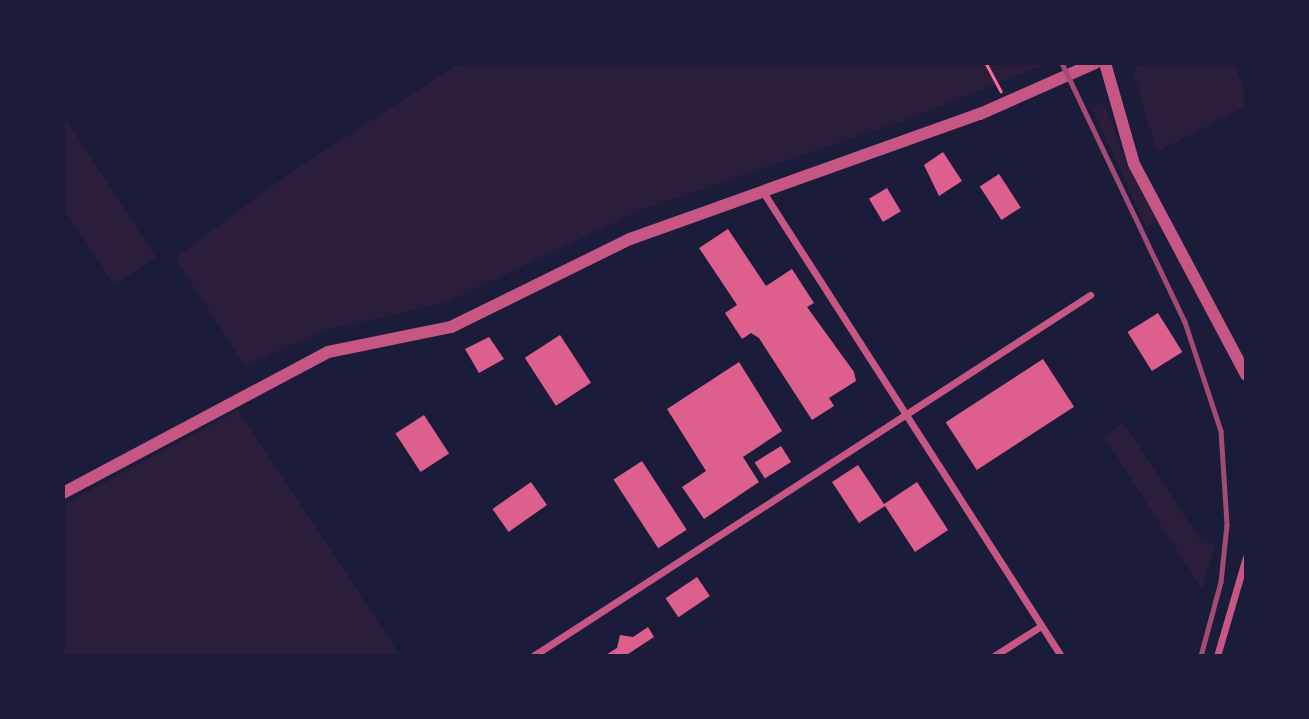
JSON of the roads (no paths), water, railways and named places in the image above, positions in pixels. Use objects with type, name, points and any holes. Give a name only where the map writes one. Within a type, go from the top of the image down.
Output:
[{"type":"street","points":[[63,493],[328,352],[451,327],[630,239],[1007,103],[1095,63]]},
{"type":"street","points":[[1105,63],[1134,164],[1246,375]]},
{"type":"street","points":[[764,192],[1061,656]]},
{"type":"street","points":[[533,656],[1090,295]]},
{"type":"street","points":[[1217,656],[1246,558]]},
{"type":"street","points":[[994,656],[1041,626]]},
{"type":"railway","points":[[1062,63],[1185,322],[1221,431],[1227,525],[1221,582],[1201,656]]}]
